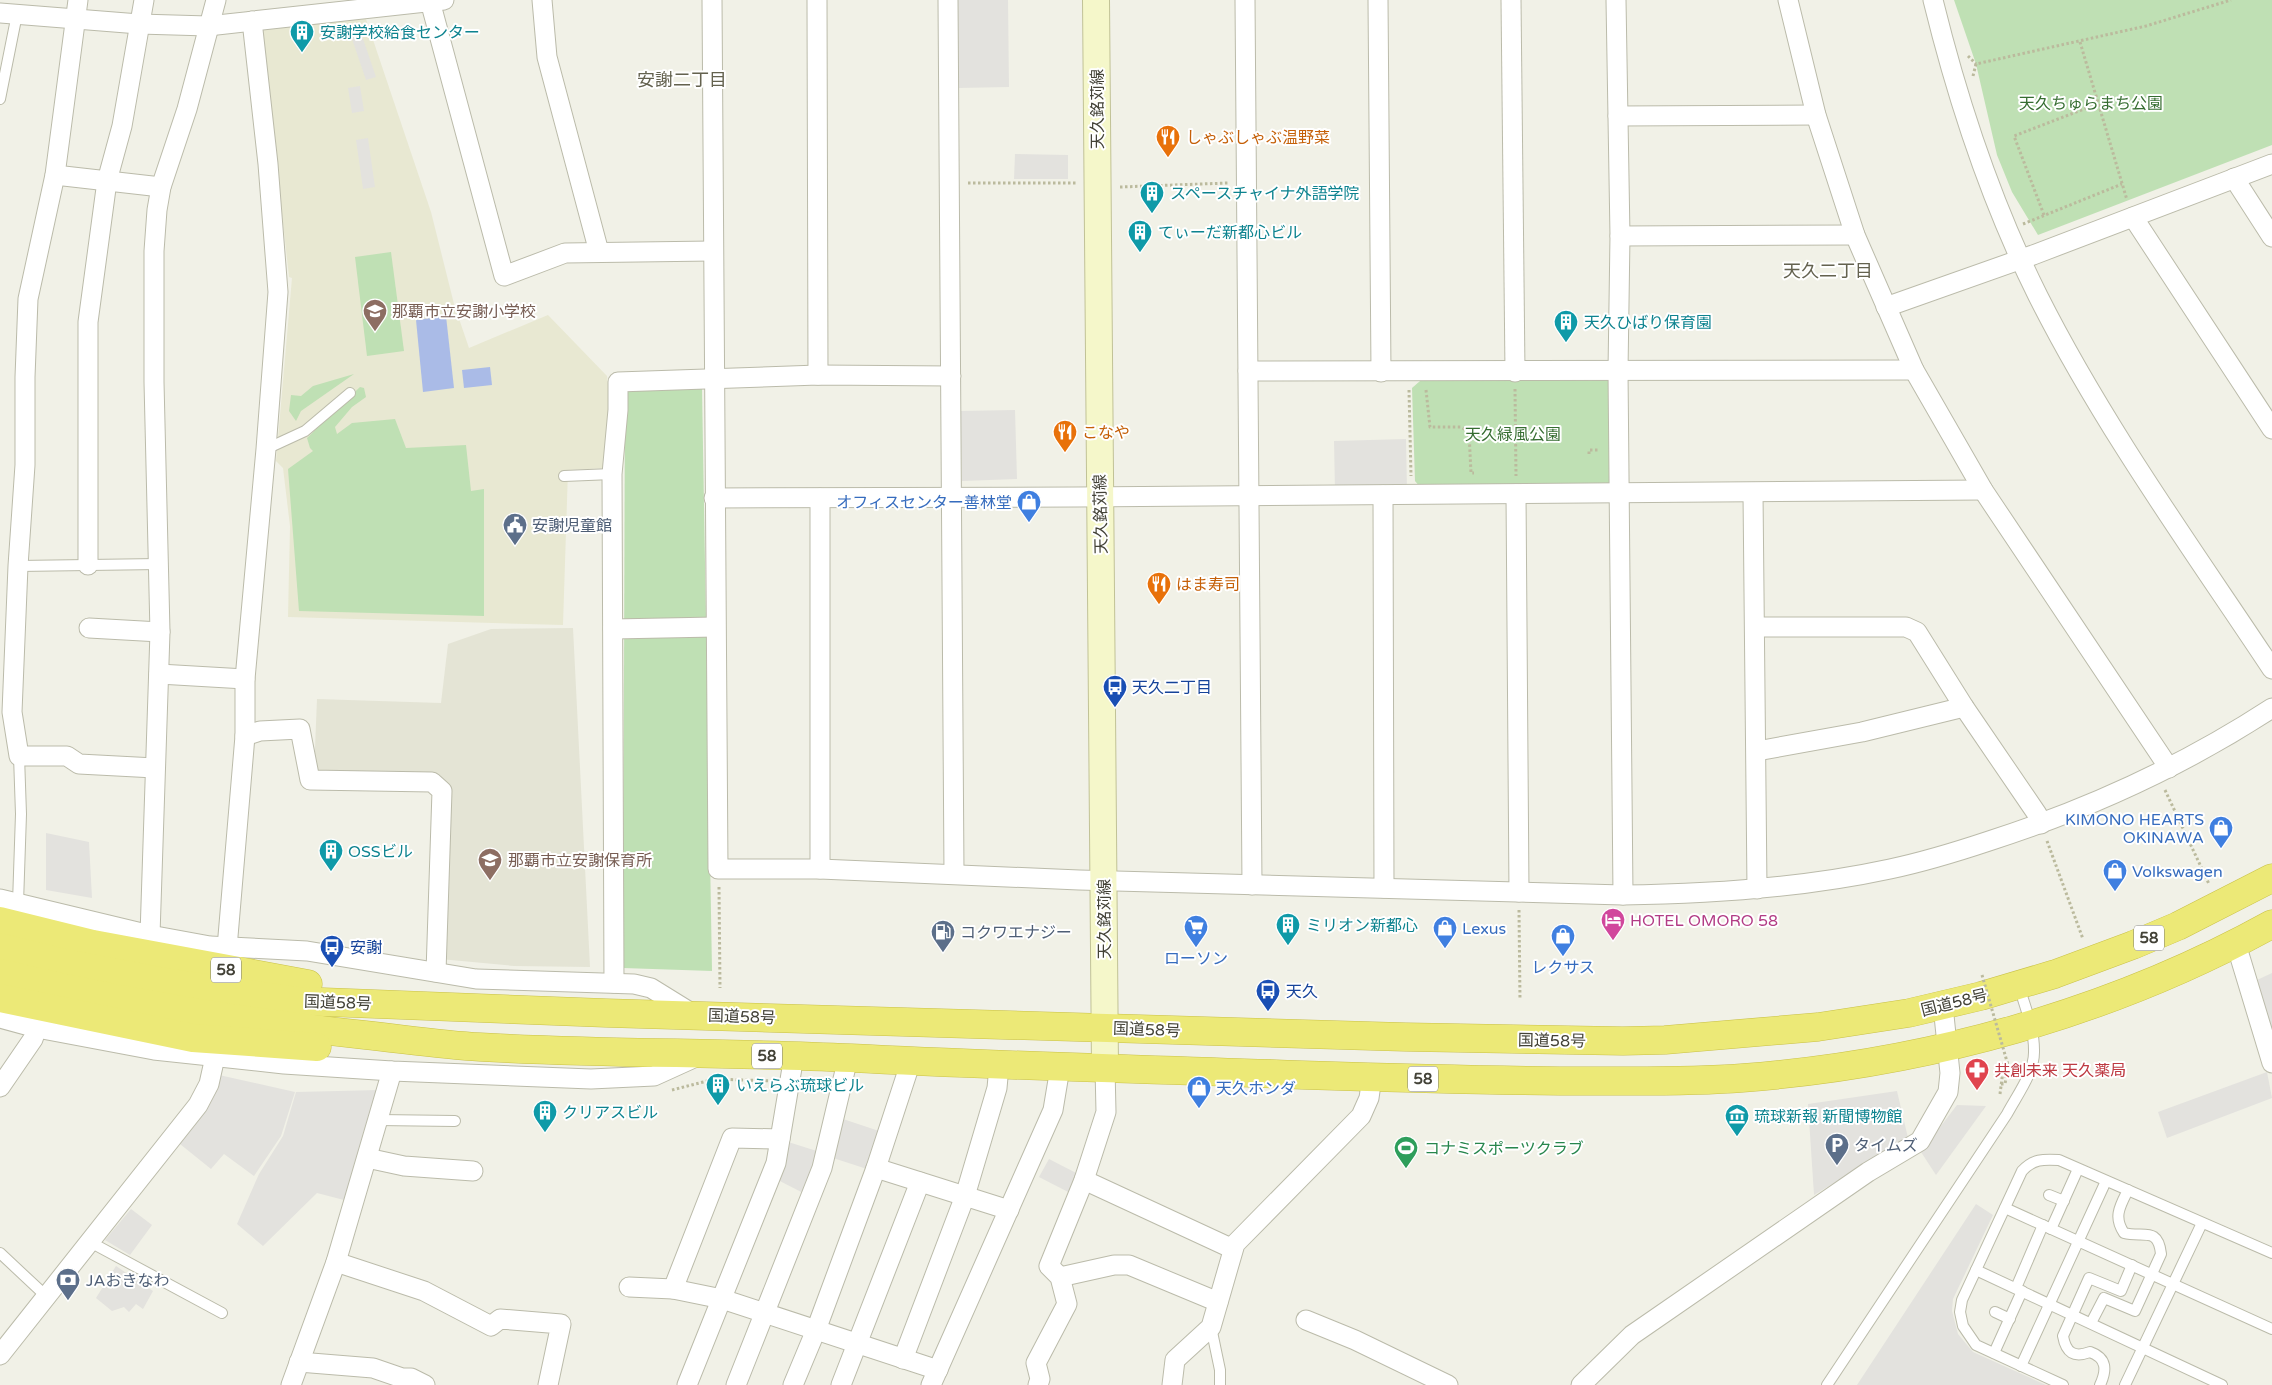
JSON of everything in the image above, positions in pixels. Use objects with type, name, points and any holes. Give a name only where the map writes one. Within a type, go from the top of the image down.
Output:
[{"type":"highway","name":"国道58号","points":[[0,947],[65,963],[165,982],[298,1001],[606,1014],[693,1014],[1104,1028],[1623,1042],[1713,1037],[1818,1027],[1943,1006],[2019,985],[2095,960],[2178,926],[2272,878]]},
{"type":"highway","name":"58","points":[[6,908],[93,944],[391,999],[455,1007]]},
{"type":"highway","name":"国道58号","points":[[0,973],[64,988],[186,1012],[320,1030],[474,1047],[699,1055],[794,1056],[1060,1068],[1517,1081],[1742,1078],[1830,1068],[1949,1046],[2030,1024],[2147,984],[2236,944],[2272,924]]},
{"type":"highway","name":"58","points":[[0,998],[193,1038],[400,1053],[474,1047]]},
{"type":"street","points":[[88,565],[88,322],[107,181],[122,126],[144,0]]},
{"type":"street","points":[[150,935],[160,632],[154,251],[160,187],[187,110],[216,0]]},
{"type":"street","points":[[542,0],[547,57],[599,252]]},
{"type":"street","points":[[712,0],[712,251],[718,869],[820,869],[1252,885],[1623,895],[1696,894],[1757,889],[1821,882],[1891,869],[2041,824],[2123,791],[2210,747],[2272,708]]},
{"type":"street","points":[[817,0],[818,375]]},
{"type":"street","points":[[948,0],[953,498],[954,874]]},
{"type":"street","name":"天久銘苅線","points":[[1096,0],[1105,1068]]},
{"type":"street","points":[[1245,0],[1252,885]]},
{"type":"street","points":[[1378,0],[1381,372]]},
{"type":"street","points":[[1511,0],[1519,379]]},
{"type":"street","points":[[1616,0],[1620,236],[1618,371],[1623,895]]},
{"type":"street","points":[[1788,0],[1816,114],[1855,234],[1914,370],[1982,490],[2162,771]]},
{"type":"street","points":[[1933,0],[1974,144],[2021,259],[2057,332],[2109,423],[2272,669]]},
{"type":"street","points":[[12,9],[77,9],[139,24],[208,26],[437,1],[504,276],[565,253],[712,251]]},
{"type":"street","points":[[77,9],[55,174],[28,299],[25,377],[25,465],[18,566],[12,712],[7,723],[19,756],[67,756],[79,764],[155,768]]},
{"type":"street","points":[[227,948],[245,736],[245,679],[278,292],[268,164],[252,21]]},
{"type":"street","points":[[1618,116],[1816,114]]},
{"type":"street","points":[[1886,307],[2021,259],[2131,211],[2272,164]]},
{"type":"street","points":[[55,174],[160,187]]},
{"type":"street","points":[[2234,178],[2272,237]]},
{"type":"street","points":[[2131,211],[2272,429]]},
{"type":"street","points":[[1620,236],[1855,234]]},
{"type":"street","points":[[1248,371],[1381,372],[1409,377],[1519,379],[1618,371],[1914,370]]},
{"type":"street","points":[[614,983],[612,474],[618,410],[618,382],[713,377],[818,375],[951,376]]},
{"type":"street","points":[[714,498],[1753,493],[1982,490]]},
{"type":"street","points":[[1753,493],[1756,627],[1757,889]]},
{"type":"street","points":[[1516,494],[1519,892]]},
{"type":"street","points":[[1383,495],[1384,888]]},
{"type":"street","points":[[820,498],[820,869]]},
{"type":"street","points":[[1756,627],[1906,627],[1917,632],[1964,707],[2037,814],[2041,824]]},
{"type":"street","points":[[88,628],[160,632]]},
{"type":"street","points":[[613,629],[715,628]]},
{"type":"street","points":[[159,674],[245,679]]},
{"type":"street","points":[[1757,751],[1862,732],[1964,707]]},
{"type":"street","points":[[245,736],[260,731],[300,729],[310,780],[432,782],[442,791],[436,972]]},
{"type":"street","points":[[6,908],[227,948],[307,951],[476,979],[614,983],[651,988],[693,1014]]},
{"type":"street","points":[[2236,944],[2272,1063]]},
{"type":"street","points":[[1582,1385],[1632,1335],[1868,1172],[1920,1141],[1948,1092],[1950,1073],[1949,1046],[1943,1006]]},
{"type":"street","points":[[0,1018],[39,1023],[154,1050],[284,1064],[392,1071],[592,1078],[654,1076],[699,1055]]},
{"type":"street","points":[[0,1087],[32,1039],[39,1023]]},
{"type":"street","points":[[688,1385],[776,1163],[794,1056]]},
{"type":"street","points":[[0,1355],[198,1105],[209,1084],[215,1057]]},
{"type":"street","points":[[736,1385],[822,1168],[848,1058]]},
{"type":"street","points":[[793,1385],[816,1330],[876,1168],[911,1061]]},
{"type":"street","points":[[903,1359],[965,1196],[997,1088],[999,1066]]},
{"type":"street","points":[[629,1287],[673,1289],[722,1299],[903,1359],[935,1378],[1053,1110],[1060,1068]]},
{"type":"street","points":[[1038,1385],[1040,1379],[1036,1363],[1067,1304],[1060,1277],[1049,1266],[1084,1180],[1106,1112],[1105,1068]]},
{"type":"street","points":[[291,1385],[336,1262],[392,1071]]},
{"type":"street","points":[[1172,1385],[1175,1360],[1211,1327],[1235,1244],[1361,1116],[1369,1098],[1372,1077]]},
{"type":"street","points":[[673,1289],[732,1138],[780,1139]]},
{"type":"street","points":[[366,1158],[404,1166],[473,1171]]},
{"type":"street","points":[[876,1168],[1009,1210]]},
{"type":"street","points":[[1084,1180],[1233,1249]]},
{"type":"street","points":[[841,1385],[920,1182]]},
{"type":"street","points":[[336,1262],[424,1291],[491,1326],[500,1318],[561,1324],[548,1385]]},
{"type":"street","points":[[1060,1277],[1114,1265],[1129,1265],[1218,1302]]},
{"type":"street","points":[[1306,1320],[1355,1340],[1448,1385]]},
{"type":"street","points":[[299,1362],[373,1368],[402,1378],[411,1378],[425,1385]]},
{"type":"lane","points":[[0,99],[12,9]]},
{"type":"lane","points":[[266,450],[305,431],[350,393]]},
{"type":"lane","points":[[564,476],[612,474]]},
{"type":"lane","points":[[18,566],[158,564]]},
{"type":"lane","points":[[6,908],[21,814],[19,756]]},
{"type":"lane","points":[[1827,1385],[2007,1114],[2029,1074],[2034,1051],[2030,1024],[2019,985]]},
{"type":"lane","points":[[378,1120],[455,1121]]},
{"type":"lane","points":[[2063,1385],[1976,1345],[1963,1326],[1960,1312],[1962,1300],[2022,1171],[2029,1164],[2039,1159],[2059,1160],[2272,1253]]},
{"type":"lane","points":[[1994,1353],[2010,1319],[2019,1290],[2047,1227],[2064,1201],[2078,1169]]},
{"type":"lane","points":[[2022,1366],[2106,1181]]},
{"type":"lane","points":[[2091,1323],[2104,1298],[2135,1311],[2161,1254],[2160,1246],[2155,1237],[2148,1234],[2132,1235],[2124,1233],[2118,1225],[2117,1216],[2119,1208],[2128,1190]]},
{"type":"lane","points":[[2049,1195],[2064,1201]]},
{"type":"lane","points":[[2005,1208],[2272,1329]]},
{"type":"lane","points":[[2125,1385],[2202,1223]]},
{"type":"lane","points":[[90,1242],[222,1313]]},
{"type":"lane","points":[[0,1252],[46,1296]]},
{"type":"lane","points":[[2100,1385],[2106,1369],[2103,1361],[2090,1352],[2078,1356],[2071,1353],[2065,1346],[2063,1336],[2089,1278],[2121,1290],[2132,1265]]},
{"type":"lane","points":[[1976,1270],[2222,1385]]},
{"type":"lane","points":[[1995,1312],[2010,1319]]},
{"type":"lane","points":[[1211,1327],[1220,1370],[1220,1385]]},
{"type":"path","points":[[1968,78],[1973,75],[1976,64],[2146,26],[2232,0]]},
{"type":"path","points":[[2080,42],[2097,104],[2131,211]]},
{"type":"path","points":[[2044,215],[2014,136],[2097,104]]},
{"type":"path","points":[[949,183],[1080,183]]},
{"type":"path","points":[[1116,187],[1246,183]]},
{"type":"path","points":[[2020,225],[2122,184]]},
{"type":"path","points":[[1409,377],[1416,383],[1426,387],[1430,427],[1461,428],[1469,432],[1471,473],[1480,474]]},
{"type":"path","points":[[1409,377],[1412,495]]},
{"type":"path","points":[[1516,494],[1515,386],[1519,379]]},
{"type":"path","points":[[1588,454],[1589,450],[1606,450]]},
{"type":"path","points":[[2162,771],[2209,884]]},
{"type":"path","points":[[2041,824],[2084,941]]},
{"type":"path","points":[[718,869],[720,988]]},
{"type":"path","points":[[1519,892],[1520,1000]]},
{"type":"path","points":[[1982,975],[2008,1065],[2005,1084],[2001,1084],[2004,1063]]},
{"type":"shaded area","points":[[957,0],[1008,0],[1009,87],[958,88]]},
{"type":"shaded area","name":"那覇市立安謝小学校","points":[[366,19],[431,212],[454,304],[469,348],[548,315],[607,376],[611,409],[606,468],[568,470],[563,625],[288,617],[290,526],[283,468],[276,461],[292,278],[289,277],[262,32],[267,27]]},
{"type":"shaded area","points":[[361,33],[376,77],[366,80],[351,36]]},
{"type":"shaded area","points":[[360,86],[364,111],[352,113],[348,88]]},
{"type":"shaded area","points":[[368,138],[375,187],[363,189],[356,140]]},
{"type":"shaded area","points":[[1015,154],[1068,155],[1068,179],[1014,179]]},
{"type":"shaded area","points":[[1015,410],[1017,479],[962,481],[960,411]]},
{"type":"shaded area","points":[[1406,439],[1407,490],[1335,491],[1334,441]]},
{"type":"shaded area","points":[[573,628],[590,967],[514,966],[440,959],[444,785],[425,772],[314,773],[317,699],[441,703],[448,644],[491,629]]},
{"type":"shaded area","points":[[46,833],[89,842],[92,898],[46,890]]},
{"type":"shaded area","points":[[2272,973],[2272,1031],[2257,980]]},
{"type":"shaded area","points":[[2267,1072],[2272,1098],[2167,1138],[2158,1112]]},
{"type":"shaded area","points":[[219,1075],[295,1092],[281,1136],[254,1176],[224,1154],[211,1169],[180,1144],[214,1094]]},
{"type":"shaded area","points":[[379,1090],[344,1200],[317,1193],[263,1246],[237,1224],[259,1174],[283,1136],[296,1092]]},
{"type":"shaded area","name":"タイムズ","points":[[1897,1091],[1908,1138],[1814,1195],[1808,1104]]},
{"type":"shaded area","points":[[1957,1105],[1986,1106],[1936,1175],[1921,1152]]},
{"type":"shaded area","points":[[843,1119],[879,1131],[867,1169],[830,1157]]},
{"type":"shaded area","points":[[785,1141],[820,1152],[807,1195],[774,1178]]},
{"type":"shaded area","points":[[1049,1159],[1082,1176],[1072,1194],[1039,1177]]},
{"type":"shaded area","points":[[1976,1204],[1993,1215],[1953,1299],[1952,1311],[1958,1334],[1973,1352],[2046,1385],[1857,1385]]},
{"type":"shaded area","points":[[131,1209],[152,1225],[130,1255],[105,1240]]},
{"type":"shaded area","points":[[116,1266],[153,1291],[143,1309],[136,1304],[129,1312],[124,1307],[112,1311],[96,1298]]},
{"type":"green space","name":"天久ちゅらまち公園","points":[[1954,0],[2272,0],[2272,145],[2038,235],[2012,192],[1997,155],[1976,64]]},
{"type":"green space","points":[[391,252],[404,351],[367,356],[355,257]]},
{"type":"green space","points":[[354,374],[301,411],[296,421],[289,411],[291,395],[301,396],[313,386]]},
{"type":"green space","name":"天久緑風公園","points":[[1608,380],[1613,384],[1614,479],[1607,486],[1420,487],[1415,481],[1412,388],[1420,381]]},
{"type":"green space","points":[[625,386],[702,389],[712,971],[623,968]]},
{"type":"green space","points":[[360,387],[364,388],[366,397],[352,407],[335,427],[337,434],[352,423],[395,419],[406,448],[466,445],[471,491],[484,489],[484,616],[299,611],[288,469],[313,451],[307,438]]},
{"type":"water","points":[[446,316],[454,388],[423,392],[416,320]]},
{"type":"water","points":[[490,367],[492,385],[464,388],[462,370]]},
{"type":"place","name":"安謝学校給食センター","points":[[302,53]]},
{"type":"place","name":"しゃぶしゃぶ温野菜","points":[[1168,158]]},
{"type":"place","name":"スペースチャイナ外語学院","points":[[1152,214]]},
{"type":"place","name":"てぃーだ新都心ビル","points":[[1140,253]]},
{"type":"place","name":"那覇市立安謝小学校","points":[[375,332]]},
{"type":"place","name":"天久ひばり保育園","points":[[1566,343]]},
{"type":"place","name":"こなや","points":[[1065,453]]},
{"type":"place","name":"オフィスセンター善林堂","points":[[1029,523]]},
{"type":"place","name":"安謝児童館","points":[[515,546]]},
{"type":"place","name":"はま寿司","points":[[1159,605]]},
{"type":"place","name":"天久二丁目","points":[[1115,708]]},
{"type":"place","name":"KIMONO HEARTS OKINAWA","points":[[2221,849]]},
{"type":"place","name":"OSSビル","points":[[331,872]]},
{"type":"place","name":"那覇市立安謝保育所","points":[[490,881]]},
{"type":"place","name":"Volkswagen","points":[[2115,892]]},
{"type":"place","name":"HOTEL OMORO 58","points":[[1613,941]]},
{"type":"place","name":"ミリオン新都心","points":[[1288,946]]},
{"type":"place","name":"ローソン","points":[[1196,948]]},
{"type":"place","name":"Lexus","points":[[1445,949]]},
{"type":"place","name":"コクワエナジー","points":[[943,953]]},
{"type":"place","name":"レクサス","points":[[1563,957]]},
{"type":"place","name":"安謝","points":[[332,968]]},
{"type":"place","name":"天久","points":[[1268,1012]]},
{"type":"place","name":"共創未来 天久薬局","points":[[1977,1091]]},
{"type":"place","name":"いえらぶ琉球ビル","points":[[718,1106]]},
{"type":"place","name":"天久ホンダ","points":[[1199,1109]]},
{"type":"place","name":"クリアスビル","points":[[545,1133]]},
{"type":"place","name":"琉球新報 新聞博物館","points":[[1737,1137]]},
{"type":"place","name":"タイムズ","points":[[1837,1166]]},
{"type":"place","name":"コナミスポーツクラブ","points":[[1406,1169]]},
{"type":"place","name":"JAおきなわ","points":[[68,1301]]},
{"type":"district","name":"安謝二丁目","points":[[682,80]]},
{"type":"district","name":"天久二丁目","points":[[1828,271]]}]
